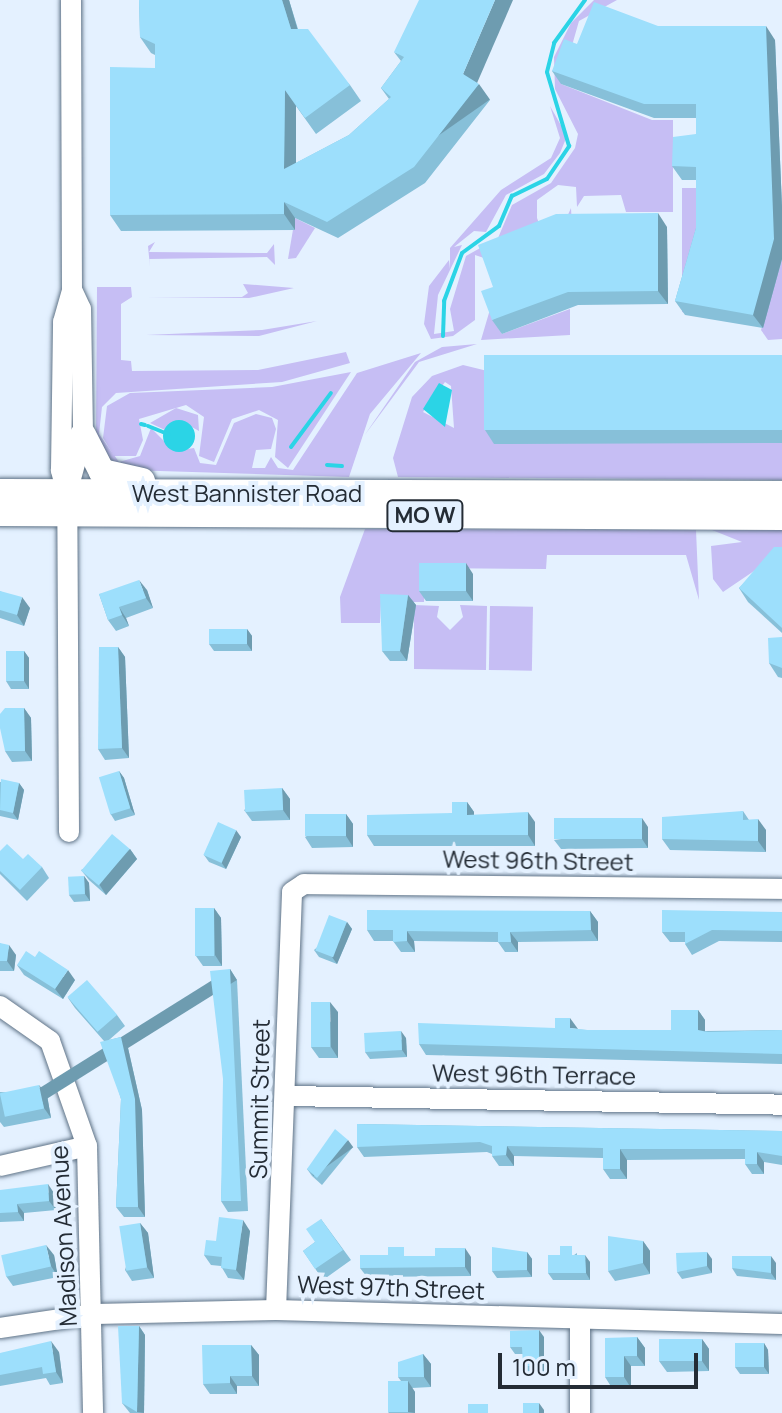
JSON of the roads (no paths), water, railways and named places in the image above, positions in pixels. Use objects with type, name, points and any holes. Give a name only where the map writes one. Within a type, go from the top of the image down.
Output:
[{"type":"main road","points":[[83,435],[95,465],[119,480],[232,482],[259,492]]},
{"type":"main road","name":"West Bannister Road","points":[[0,492],[67,503],[782,517]]},
{"type":"main road","name":"West Bannister Road","points":[[0,513],[67,503],[259,492],[782,494]]},
{"type":"street","points":[[69,832],[63,322],[72,290],[71,0]]},
{"type":"street","points":[[67,503],[83,435],[81,309],[72,290]]},
{"type":"street","name":"West 96th Street","points":[[296,890],[304,884],[782,889]]},
{"type":"street","name":"Summit Street","points":[[276,1310],[286,1096],[287,906],[296,890]]},
{"type":"street","name":"Madison Avenue","points":[[0,1006],[31,1022],[50,1041],[74,1093],[87,1146],[95,1314],[93,1413]]},
{"type":"street","name":"West 96th Terrace","points":[[286,1096],[782,1105]]},
{"type":"street","points":[[0,1166],[87,1146]]},
{"type":"street","name":"West 97th Street","points":[[0,1328],[95,1314],[276,1310],[782,1324]]},
{"type":"street","points":[[580,1319],[580,1413]]},
{"type":"water","points":[[439,383],[452,390],[445,427],[423,409]]},
{"type":"water","points":[[179,420],[190,425],[195,436],[190,447],[179,452],[168,447],[163,436],[168,425]]},
{"type":"waterway","points":[[443,336],[444,301],[462,253],[499,226],[512,196],[547,179],[569,146],[547,72],[554,43],[585,0]]},
{"type":"waterway","points":[[291,447],[331,393]]},
{"type":"waterway","points":[[141,424],[145,425]]},
{"type":"waterway","points":[[148,426],[168,434]]},
{"type":"waterway","points":[[327,465],[342,466]]}]
